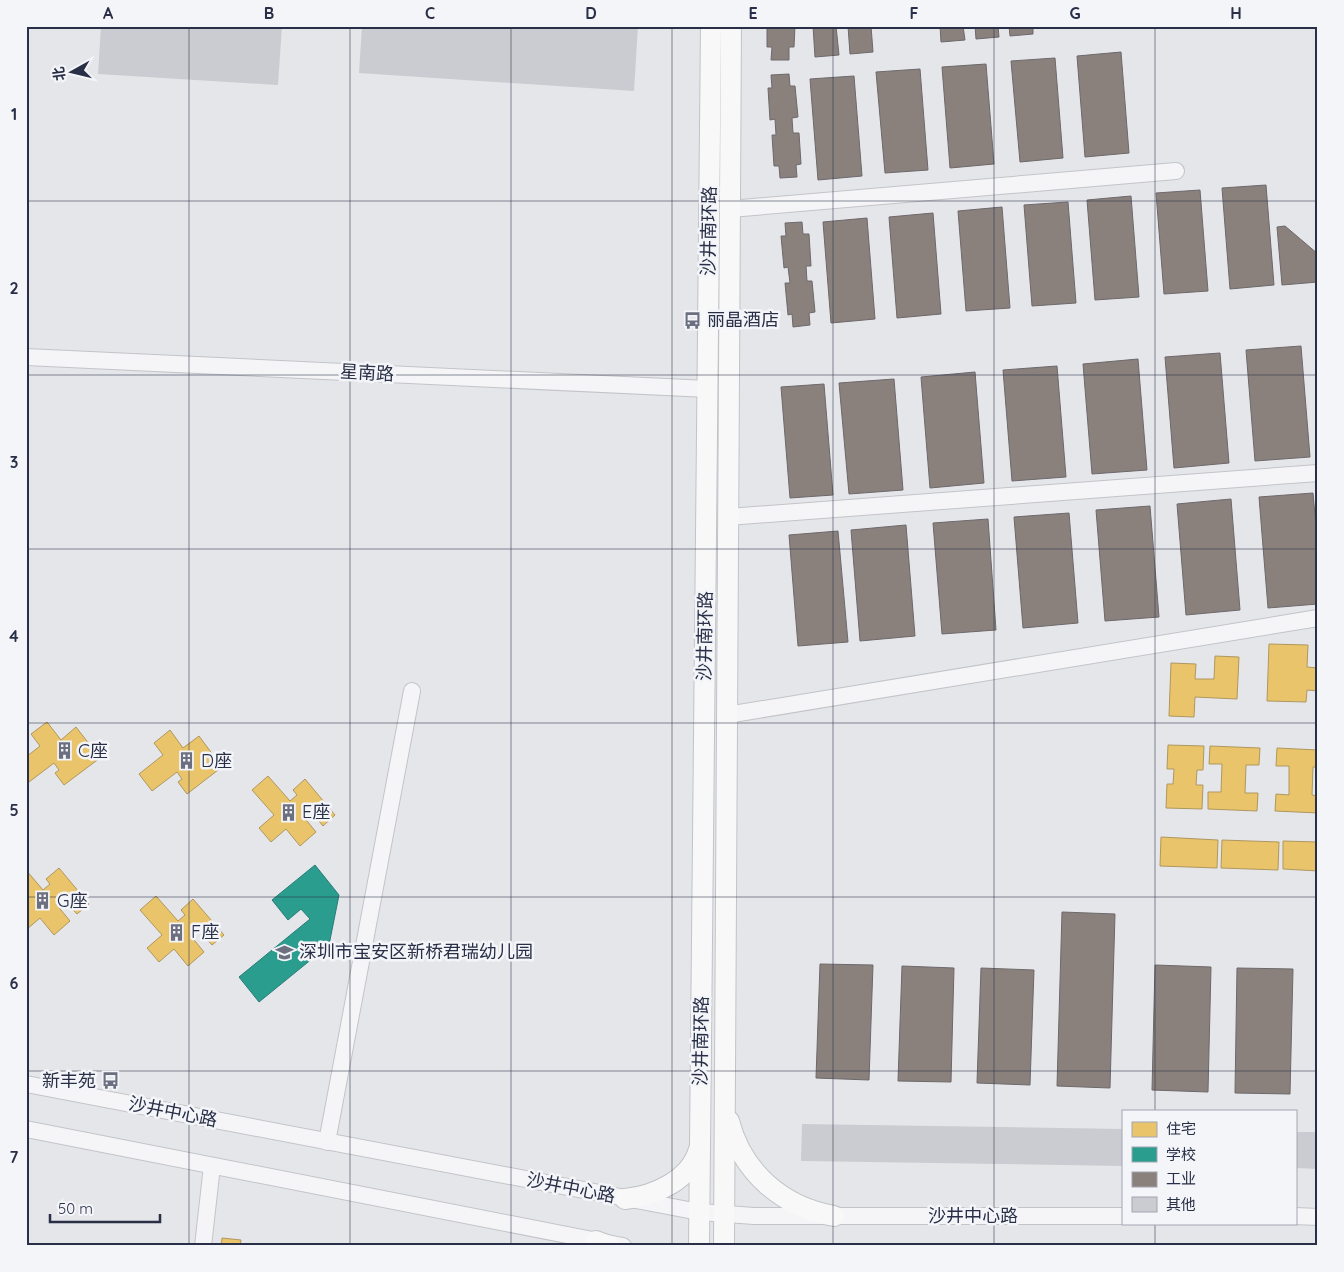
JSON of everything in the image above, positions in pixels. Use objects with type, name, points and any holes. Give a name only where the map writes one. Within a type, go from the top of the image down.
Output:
[{"type":"main road","name":"沙井南环路","points":[[699,1246],[711,26]]},
{"type":"main road","name":"沙井南环路","points":[[724,1246],[731,26]]},
{"type":"main road","points":[[724,1103],[730,1126],[740,1150],[761,1179],[797,1205],[812,1212],[834,1216]]},
{"type":"main road","points":[[625,1199],[652,1193],[678,1179],[692,1164],[700,1147]]},
{"type":"street","points":[[730,209],[1176,171]]},
{"type":"street","name":"星南路","points":[[26,358],[708,389]]},
{"type":"street","points":[[728,517],[1318,473]]},
{"type":"street","points":[[727,715],[1318,618]]},
{"type":"street","points":[[327,1142],[412,691]]},
{"type":"street","name":"沙井中心路","points":[[26,1084],[699,1212],[834,1216],[1122,1216]]},
{"type":"street","points":[[26,1129],[623,1246]]},
{"type":"street","points":[[203,1246],[212,1166]]},
{"type":"street","points":[[1296,1216],[1318,1216]]},
{"type":"building: 住宅","points":[[1269,644],[1308,645],[1307,667],[1318,668],[1318,691],[1307,690],[1306,702],[1267,701]]},
{"type":"building: 住宅","points":[[1215,656],[1239,657],[1237,699],[1195,697],[1194,717],[1169,716],[1171,663],[1196,664],[1195,679],[1214,679]]},
{"type":"building: 住宅","name":"C座","points":[[47,722],[61,740],[76,727],[100,758],[64,785],[55,773],[59,770],[54,763],[29,782],[26,778],[26,757],[40,746],[31,734]]},
{"type":"building: 住宅","name":"D座","points":[[170,730],[183,748],[199,736],[222,767],[187,794],[178,782],[182,779],[177,772],[152,791],[139,774],[163,755],[154,743]]},
{"type":"building: 住宅","points":[[1168,745],[1204,746],[1203,770],[1197,770],[1196,785],[1203,785],[1202,809],[1166,808],[1167,784],[1173,784],[1174,769],[1167,769]]},
{"type":"building: 住宅","points":[[1210,746],[1260,748],[1259,765],[1246,765],[1245,793],[1258,793],[1257,811],[1208,809],[1208,792],[1221,792],[1222,764],[1209,764]]},
{"type":"building: 住宅","points":[[1277,748],[1318,750],[1318,767],[1313,767],[1312,795],[1318,796],[1318,813],[1275,811],[1276,794],[1289,795],[1289,766],[1276,766]]},
{"type":"building: 住宅","name":"E座","points":[[268,776],[290,801],[297,795],[293,790],[305,779],[335,815],[323,826],[309,809],[302,815],[316,832],[300,846],[286,829],[271,842],[259,828],[274,815],[252,790]]},
{"type":"building: 住宅","points":[[1161,837],[1218,840],[1217,868],[1160,866]]},
{"type":"building: 住宅","points":[[1222,840],[1279,842],[1278,870],[1221,868]]},
{"type":"building: 住宅","points":[[1283,841],[1318,842],[1318,871],[1283,869]]},
{"type":"building: 住宅","name":"G座","points":[[59,868],[89,904],[77,914],[62,898],[56,904],[70,921],[54,935],[40,918],[26,930],[26,870],[43,890],[50,884],[46,879]]},
{"type":"building: 住宅","name":"F座","points":[[156,896],[178,921],[185,915],[181,910],[193,899],[224,935],[212,945],[198,929],[190,935],[204,952],[188,966],[174,949],[159,962],[147,948],[162,935],[140,910]]},
{"type":"building: 住宅","points":[[222,1238],[241,1240],[240,1246],[221,1246]]},
{"type":"building: 学校","points":[[315,865],[339,895],[329,945],[259,1002],[239,977],[310,919],[301,909],[288,920],[272,900]]},
{"type":"building: 工业","points":[[767,26],[795,26],[794,47],[789,47],[789,60],[771,60],[772,47],[767,47]]},
{"type":"building: 工业","points":[[813,26],[836,26],[839,55],[815,57]]},
{"type":"building: 工业","points":[[848,26],[871,26],[873,52],[850,54]]},
{"type":"building: 工业","points":[[940,26],[963,26],[965,40],[941,42]]},
{"type":"building: 工业","points":[[975,26],[998,26],[999,37],[976,39]]},
{"type":"building: 工业","points":[[1009,26],[1033,26],[1033,34],[1010,36]]},
{"type":"building: 工业","points":[[1121,52],[1129,153],[1085,157],[1077,56]]},
{"type":"building: 工业","points":[[1055,58],[1063,158],[1020,162],[1011,61]]},
{"type":"building: 工业","points":[[986,64],[994,164],[950,168],[942,67]]},
{"type":"building: 工业","points":[[920,69],[928,170],[885,173],[876,72]]},
{"type":"building: 工业","points":[[789,74],[790,86],[795,86],[798,117],[792,118],[793,133],[799,133],[801,164],[796,165],[797,177],[780,178],[779,166],[774,166],[772,135],[776,135],[775,119],[770,120],[768,88],[772,88],[771,75]]},
{"type":"building: 工业","points":[[854,76],[862,176],[818,180],[810,79]]},
{"type":"building: 工业","points":[[1266,185],[1274,285],[1230,289],[1222,188]]},
{"type":"building: 工业","points":[[1200,190],[1208,291],[1164,294],[1156,193]]},
{"type":"building: 工业","points":[[1131,196],[1139,297],[1095,300],[1087,200]]},
{"type":"building: 工业","points":[[1068,202],[1076,303],[1032,306],[1024,205]]},
{"type":"building: 工业","points":[[1002,207],[1010,308],[966,311],[958,211]]},
{"type":"building: 工业","points":[[933,213],[941,314],[897,318],[889,217]]},
{"type":"building: 工业","points":[[867,218],[875,319],[831,323],[823,222]]},
{"type":"building: 工业","points":[[802,222],[803,234],[809,234],[811,266],[806,266],[807,281],[812,281],[815,312],[809,313],[810,325],[793,327],[792,314],[788,315],[785,283],[790,283],[788,267],[784,268],[781,236],[786,236],[785,223]]},
{"type":"building: 工业","points":[[1285,226],[1318,254],[1318,282],[1282,285],[1277,227]]},
{"type":"building: 工业","points":[[1301,346],[1310,457],[1255,461],[1246,350]]},
{"type":"building: 工业","points":[[1220,353],[1229,463],[1174,468],[1165,357]]},
{"type":"building: 工业","points":[[1138,359],[1147,470],[1092,474],[1083,364]]},
{"type":"building: 工业","points":[[1057,366],[1066,477],[1012,481],[1003,370]]},
{"type":"building: 工业","points":[[975,372],[984,483],[930,488],[921,377]]},
{"type":"building: 工业","points":[[894,379],[903,490],[849,494],[839,383]]},
{"type":"building: 工业","points":[[824,384],[833,495],[790,498],[781,387]]},
{"type":"building: 工业","points":[[1313,493],[1318,548],[1318,604],[1268,608],[1259,497]]},
{"type":"building: 工业","points":[[1231,499],[1240,610],[1186,615],[1177,504]]},
{"type":"building: 工业","points":[[1150,506],[1159,617],[1105,621],[1096,510]]},
{"type":"building: 工业","points":[[1069,513],[1078,623],[1023,628],[1014,517]]},
{"type":"building: 工业","points":[[988,519],[996,630],[942,634],[933,523]]},
{"type":"building: 工业","points":[[906,525],[915,636],[860,641],[851,530]]},
{"type":"building: 工业","points":[[838,531],[848,642],[798,646],[789,535]]},
{"type":"building: 工业","points":[[1062,912],[1115,914],[1110,1088],[1057,1086]]},
{"type":"building: 工业","points":[[820,964],[873,965],[869,1080],[816,1078]]},
{"type":"building: 工业","points":[[1155,965],[1211,967],[1208,1092],[1152,1090]]},
{"type":"building: 工业","points":[[902,966],[954,968],[951,1082],[898,1081]]},
{"type":"building: 工业","points":[[981,968],[1034,970],[1030,1085],[977,1083]]},
{"type":"building: 工业","points":[[1237,968],[1293,969],[1290,1094],[1235,1093]]},
{"type":"building: 工业","points":[[1318,1046],[1318,1093],[1317,1093]]},
{"type":"building: 其他","points":[[101,26],[282,26],[278,85],[98,74]]},
{"type":"building: 其他","points":[[362,26],[638,26],[634,91],[359,73]]},
{"type":"building: 其他","points":[[802,1124],[1122,1129],[1122,1166],[801,1161]]},
{"type":"building: 其他","points":[[1296,1132],[1318,1132],[1318,1169],[1296,1168]]},
{"type":"place","name":"丽晶酒店","points":[[693,320]]},
{"type":"place","name":"C座","points":[[64,751]]},
{"type":"place","name":"D座","points":[[187,761]]},
{"type":"place","name":"E座","points":[[288,812]]},
{"type":"place","name":"G座","points":[[43,901]]},
{"type":"place","name":"F座","points":[[177,932]]},
{"type":"place","name":"深圳市宝安区新桥君瑞幼儿园","points":[[285,952]]},
{"type":"place","name":"新丰苑","points":[[110,1081]]}]
